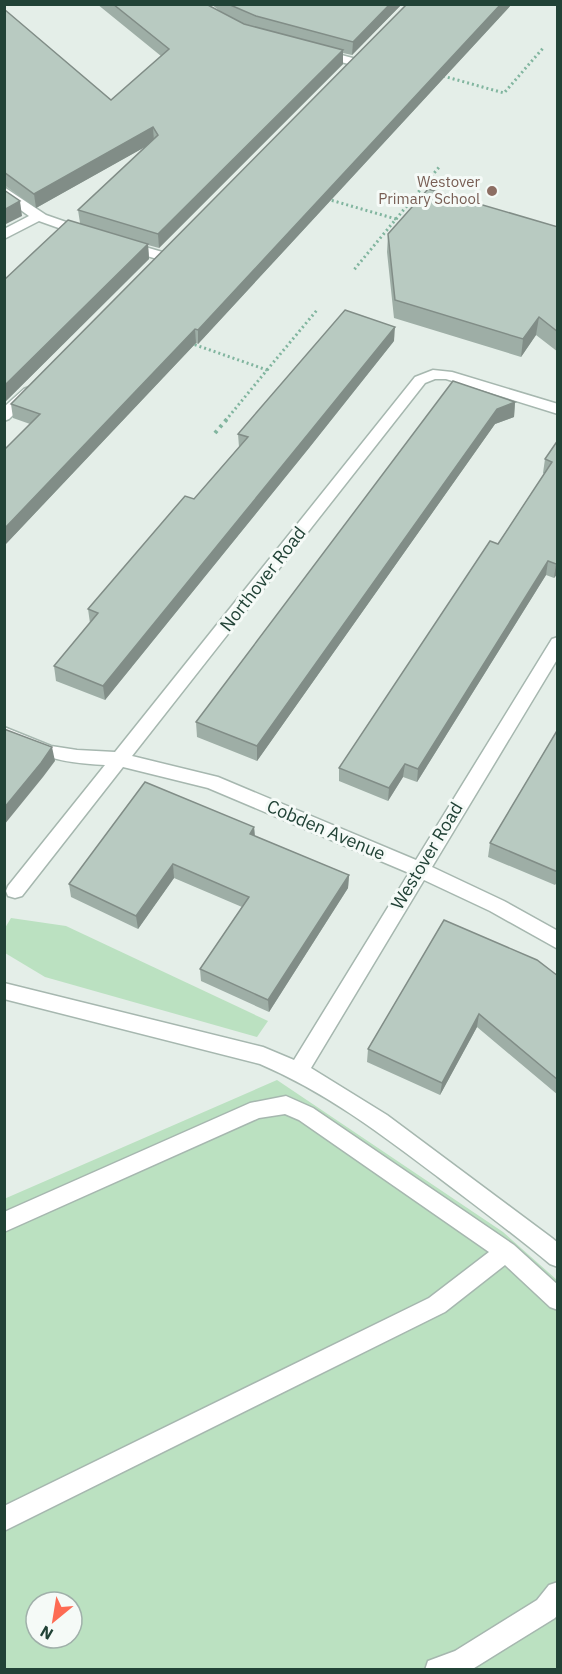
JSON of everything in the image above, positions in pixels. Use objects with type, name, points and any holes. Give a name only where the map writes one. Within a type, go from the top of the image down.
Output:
[{"type":"street","points":[[309,50],[356,62]]},
{"type":"street","points":[[4,191],[24,210],[37,217],[164,257]]},
{"type":"street","points":[[4,235],[37,217]]},
{"type":"street","name":"Northover Road","points":[[15,891],[420,380],[433,374],[447,375],[558,409]]},
{"type":"street","points":[[4,416],[38,382]]},
{"type":"street","name":"Westover Road","points":[[299,1070],[418,869],[558,643]]},
{"type":"street","name":"Cobden Avenue","points":[[4,733],[48,752],[77,757],[118,759],[212,782],[418,869],[497,906],[558,941]]},
{"type":"street","points":[[4,991],[263,1056],[299,1070],[354,1103],[408,1141],[558,1257]]},
{"type":"street","points":[[4,1222],[257,1109],[286,1104],[306,1114],[506,1252],[558,1300]]},
{"type":"street","points":[[4,1519],[437,1305],[506,1252]]},
{"type":"street","points":[[437,1670],[462,1661],[537,1615],[546,1609],[558,1594]]},
{"type":"path","points":[[440,75],[504,93],[544,47]]},
{"type":"path","points":[[353,271],[440,166]]},
{"type":"path","points":[[321,197],[396,219]]},
{"type":"path","points":[[215,433],[317,310]]},
{"type":"path","points":[[181,340],[267,370]]},
{"type":"green space","points":[[11,918],[66,926],[268,1021],[257,1037],[45,977],[5,953],[5,928]]},
{"type":"green space","points":[[277,1080],[503,1232],[557,1280],[557,1669],[5,1669],[4,1199]]},
{"type":"building","points":[[113,4],[206,4],[244,24],[343,50],[158,234],[78,210],[158,135],[153,127],[34,194],[4,172],[4,9],[111,100],[169,49]]},
{"type":"building","points":[[228,4],[390,4],[353,42],[256,16]]},
{"type":"building","points":[[407,4],[501,4],[198,330],[195,329],[4,529],[4,450],[40,414],[11,404]]},
{"type":"building","points":[[428,189],[558,227],[558,332],[539,317],[523,339],[395,300],[388,234]]},
{"type":"building","points":[[4,190],[20,201],[4,210]]},
{"type":"building","points":[[68,220],[148,244],[4,386],[4,280]]},
{"type":"building","points":[[345,310],[395,327],[103,686],[54,666],[98,613],[88,609],[185,496],[194,499],[248,437],[238,434]]},
{"type":"building","points":[[453,381],[515,402],[497,409],[257,746],[196,722]]},
{"type":"building","points":[[558,440],[558,562],[556,564],[548,561],[418,769],[405,764],[389,788],[339,768],[490,541],[498,544],[552,462],[545,459]]},
{"type":"building","points":[[4,729],[52,747],[4,808]]},
{"type":"building","points":[[558,729],[558,872],[490,843]]},
{"type":"building","points":[[145,782],[254,827],[250,834],[349,875],[268,1000],[200,969],[249,897],[173,864],[136,916],[69,884]]},
{"type":"building","points":[[444,920],[537,960],[558,976],[558,1080],[479,1014],[442,1083],[368,1049]]},
{"type":"place","name":"Westover Primary School","points":[[492,191]]}]
